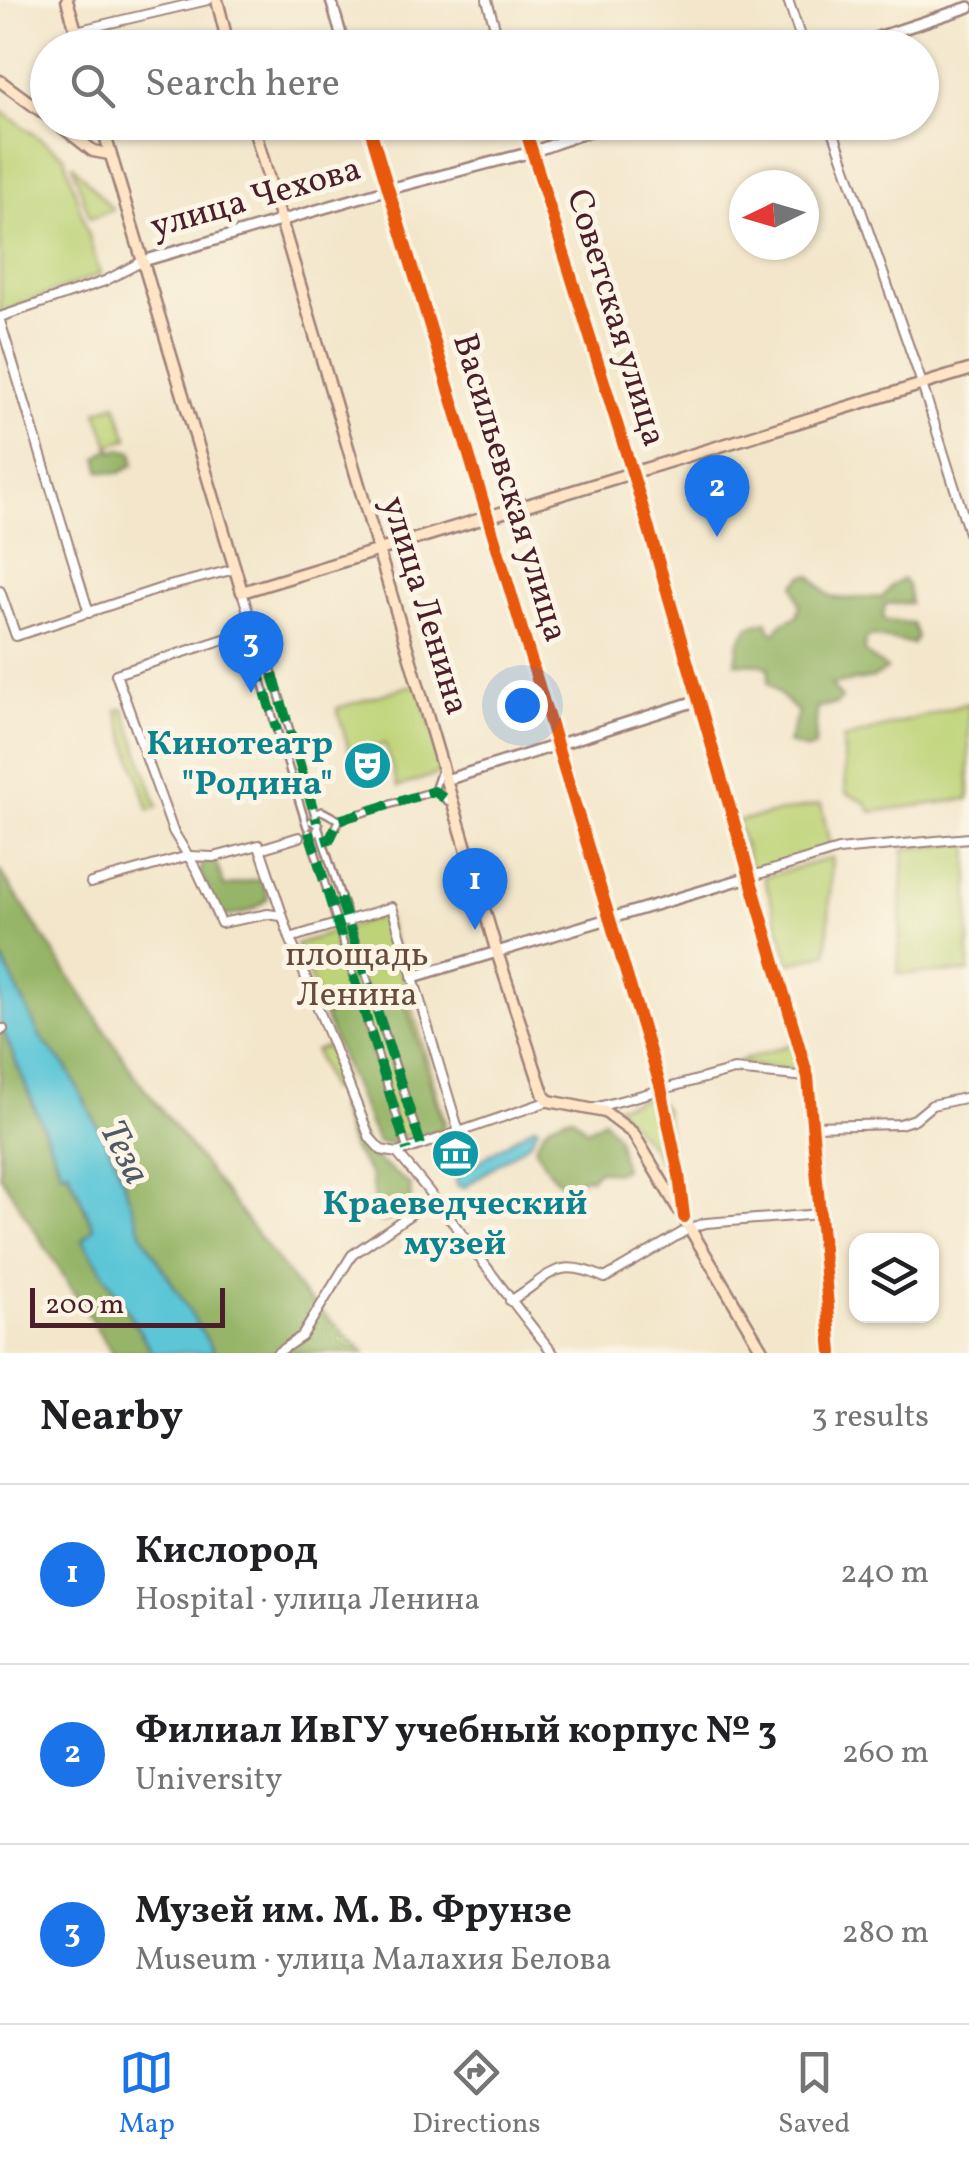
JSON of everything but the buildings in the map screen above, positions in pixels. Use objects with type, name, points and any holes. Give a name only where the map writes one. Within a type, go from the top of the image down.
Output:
[{"type":"main road","points":[[67,0],[76,30]]},
{"type":"main road","points":[[217,0],[225,30]]},
{"type":"main road","points":[[0,80],[30,102]]},
{"type":"main road","points":[[79,140],[93,151],[109,154]]},
{"type":"main road","points":[[106,140],[242,592],[969,370]]},
{"type":"main road","name":"улица Ленина","points":[[257,140],[443,776],[543,1094],[549,1101]]},
{"type":"main road","points":[[549,1101],[594,1108],[613,1116],[633,1133],[764,1353]]},
{"type":"street","points":[[80,30],[208,0]]},
{"type":"street","points":[[330,0],[339,30]]},
{"type":"street","points":[[487,0],[496,30]]},
{"type":"street","points":[[788,0],[798,30]]},
{"type":"street","points":[[899,30],[969,7]]},
{"type":"street","name":"Васильевская улица","points":[[373,140],[661,1088],[687,1222]]},
{"type":"street","name":"Советская улица","points":[[529,140],[632,472],[808,1078]]},
{"type":"street","name":"улица Чехова","points":[[144,261],[565,140]]},
{"type":"street","points":[[836,140],[969,533]]},
{"type":"street","points":[[88,613],[0,319],[105,282],[144,261]]},
{"type":"street","points":[[0,590],[16,636],[165,587],[235,569]]},
{"type":"street","points":[[242,592],[253,629],[255,658],[305,832],[407,1150]]},
{"type":"street","points":[[250,618],[243,633],[116,674],[174,831],[221,923],[268,914],[281,916]]},
{"type":"street","points":[[253,629],[267,654],[421,1145]]},
{"type":"street","points":[[315,813],[322,811],[339,820],[434,791],[443,776],[555,746],[699,700]]},
{"type":"street","points":[[434,791],[448,802]]},
{"type":"street","points":[[323,841],[330,838],[339,820]]},
{"type":"street","points":[[305,832],[311,821],[318,826]]},
{"type":"street","points":[[91,883],[188,856],[214,857],[305,832],[314,834],[318,826]]},
{"type":"street","points":[[413,977],[838,850],[969,838]]},
{"type":"street","points":[[259,847],[281,916],[370,1138],[381,1150],[397,1153],[549,1101]]},
{"type":"street","points":[[290,938],[392,908],[459,1132]]},
{"type":"street","points":[[594,1108],[734,1070],[808,1078],[832,1353]]},
{"type":"street","points":[[812,1126],[900,1124],[932,1106],[969,1097]]},
{"type":"street","points":[[397,1153],[553,1353]]},
{"type":"street","points":[[277,1353],[302,1336],[352,1256],[434,1198]]},
{"type":"street","points":[[510,1300],[556,1268],[581,1269],[605,1278],[687,1222],[820,1214]]},
{"type":"green space","points":[[0,110],[30,132],[30,140],[42,140],[64,156],[100,274],[0,313]]},
{"type":"green space","points":[[72,164],[113,210],[90,218]]},
{"type":"green space","points":[[116,404],[128,439],[109,446],[97,411]]},
{"type":"green space","points":[[111,448],[113,452],[133,452],[134,464],[120,473],[100,471],[98,457]]},
{"type":"green space","points":[[810,575],[829,595],[840,598],[882,598],[903,579],[910,603],[885,604],[883,618],[912,623],[917,637],[913,644],[872,636],[865,640],[864,652],[887,669],[873,678],[831,685],[842,699],[837,704],[817,707],[815,746],[807,750],[788,743],[798,712],[768,683],[769,668],[736,663],[739,642],[749,626],[767,621],[776,633],[781,624],[797,616],[800,605],[794,585]]},
{"type":"green space","points":[[419,683],[444,772],[398,787],[385,744],[350,754],[337,708]]},
{"type":"green space","points":[[969,703],[969,799],[872,812],[865,802],[846,793],[843,739]]},
{"type":"green space","points":[[124,708],[158,807],[149,810],[117,710]]},
{"type":"green space","points":[[821,804],[831,850],[753,875],[737,821]]},
{"type":"green space","points":[[969,842],[969,972],[898,974],[904,849]]},
{"type":"green space","points":[[832,858],[827,954],[790,963],[764,877]]},
{"type":"green space","points":[[211,860],[216,861],[224,887],[262,878],[268,898],[245,912],[217,915],[200,871]]},
{"type":"green space","points":[[0,871],[136,1077],[303,1294],[365,1353],[215,1353],[142,1234],[115,1159],[67,1068],[41,1038],[0,954]]},
{"type":"green space","name":"площадь Ленина","points":[[386,915],[445,1123],[383,1143],[375,1136],[296,944]]},
{"type":"green space","points":[[401,989],[444,1127],[415,1140],[370,1000]]},
{"type":"green space","points":[[348,1006],[359,1013],[401,1141],[396,1145],[377,1142],[324,1016]]},
{"type":"green space","points":[[0,1023],[61,1172],[67,1170],[94,1229],[83,1240],[153,1353],[112,1353],[0,1175]]},
{"type":"green space","points":[[794,1043],[800,1070],[735,1063]]},
{"type":"green space","points":[[327,1046],[342,1078],[341,1085],[330,1090],[315,1051]]},
{"type":"green space","points":[[654,1096],[665,1110],[675,1188],[652,1147],[615,1106]]},
{"type":"green space","points":[[341,1097],[345,1098],[369,1154],[410,1185],[411,1199],[395,1218],[381,1222],[376,1215],[371,1176],[351,1147],[339,1108]]},
{"type":"green space","points":[[572,1116],[587,1130],[604,1120],[617,1137],[624,1169],[614,1173],[598,1170],[573,1186],[554,1177],[535,1147],[549,1126]]},
{"type":"water","points":[[0,954],[41,1038],[67,1068],[115,1159],[142,1234],[215,1353],[153,1353],[83,1240],[94,1228],[68,1170],[62,1173],[0,1023]]},
{"type":"water","points":[[535,1125],[538,1127],[530,1142],[463,1188],[457,1185],[456,1177]]},
{"type":"marked path","points":[[250,618],[267,654],[317,822]]},
{"type":"marked path","points":[[253,634],[255,659],[277,731]]},
{"type":"marked path","points":[[323,841],[330,839],[339,820],[434,791],[449,802]]},
{"type":"marked path","points":[[309,832],[407,1150]]},
{"type":"marked path","points":[[340,898],[421,1145]]},
{"type":"cycle path","points":[[373,140],[661,1088],[684,1217]]},
{"type":"cycle path","points":[[529,140],[637,488],[808,1077],[832,1353]]},
{"type":"place","name":"Филиал ИвГУ учебный корпус № 3","points":[[717,537]]},
{"type":"place","name":"Музей им. М. В. Фрунзе","points":[[251,693]]},
{"type":"place","name":"Кинотеатр \"Родина\"","points":[[368,765]]},
{"type":"place","name":"Кислород","points":[[475,930]]},
{"type":"place","name":"Краеведческий музей","points":[[455,1153]]},
{"type":"water label","name":"Теза","points":[[123,1153]]}]
